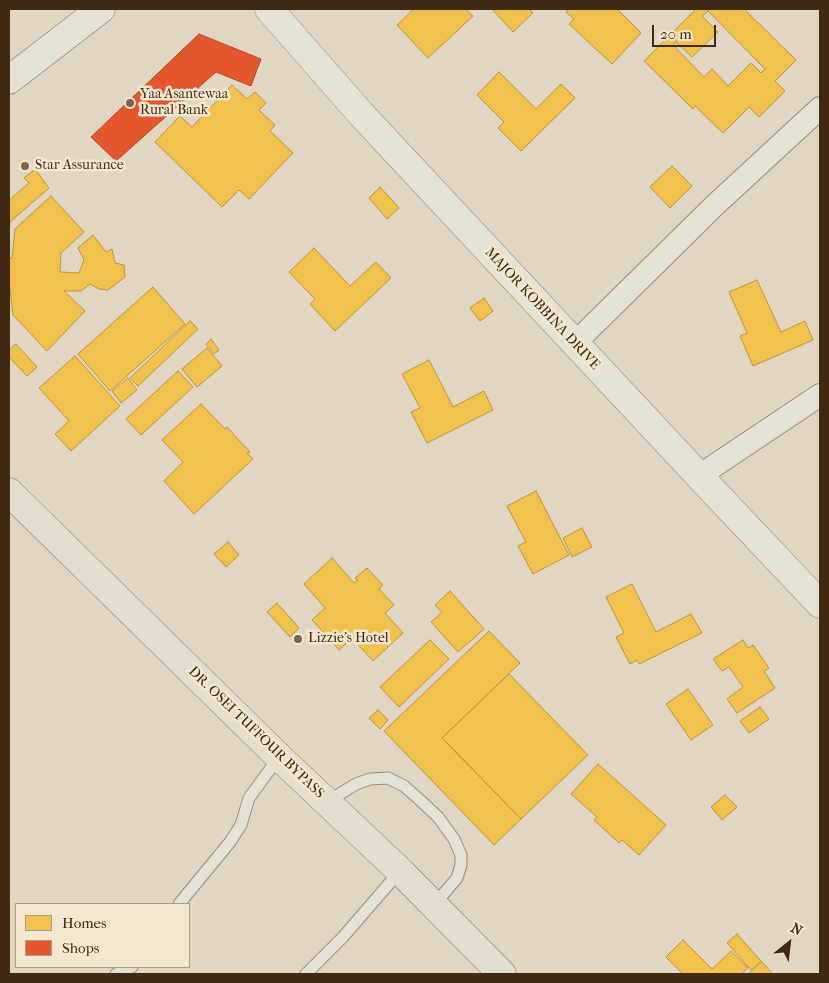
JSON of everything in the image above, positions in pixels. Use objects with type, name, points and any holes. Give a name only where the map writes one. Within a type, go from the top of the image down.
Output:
[{"type":"highway","name":"DR. OSEI TUFFOUR BYPASS","points":[[9,492],[279,757],[400,871],[502,974]]},
{"type":"street","points":[[9,80],[102,9]]},
{"type":"street","name":"MAJOR KOBBINA DRIVE","points":[[269,9],[361,114],[574,344],[820,604]]},
{"type":"street","points":[[574,344],[714,206],[820,108]]},
{"type":"street","points":[[699,476],[820,395]]},
{"type":"lane","points":[[181,903],[230,842],[241,825],[250,798],[279,757]]},
{"type":"lane","points":[[327,802],[356,784],[370,779],[388,778],[404,786],[421,801],[438,818],[454,839],[461,855],[461,866],[457,878],[434,905]]},
{"type":"lane","points":[[306,974],[343,937],[400,871]]},
{"type":"lane","points":[[116,974],[130,968]]},
{"type":"building: Homes","points":[[414,9],[465,9],[473,16],[428,58],[397,25]]},
{"type":"building: Homes","points":[[492,9],[529,9],[533,13],[513,32]]},
{"type":"building: Homes","points":[[569,9],[617,9],[641,33],[612,64],[569,24],[574,19],[566,12]]},
{"type":"building: Homes","points":[[696,9],[744,9],[796,60],[775,81],[785,91],[759,117],[749,107],[723,133],[695,106],[693,109],[644,61]],"holes":[[[708,11],[765,69],[761,73],[751,63],[728,86],[712,69],[704,77],[673,45],[676,42],[692,57],[718,32],[702,16]]]},
{"type":"building: Homes","points":[[499,72],[536,109],[561,84],[575,98],[521,151],[498,128],[504,122],[477,95]]},
{"type":"building: Homes","points":[[232,85],[247,99],[255,92],[266,103],[259,110],[275,125],[270,131],[293,153],[249,199],[239,190],[222,207],[155,142],[180,116],[192,127]]},
{"type":"building: Homes","points":[[672,166],[692,186],[670,208],[650,187]]},
{"type":"building: Homes","points":[[35,169],[49,188],[10,222],[9,233],[9,200],[29,183],[24,178]]},
{"type":"building: Homes","points":[[380,187],[399,208],[387,219],[369,198]]},
{"type":"building: Homes","points":[[51,196],[84,232],[61,253],[60,272],[79,273],[84,260],[78,248],[93,235],[106,252],[112,249],[115,263],[124,265],[125,277],[108,290],[99,289],[90,284],[81,291],[64,291],[85,311],[47,351],[13,315],[9,281],[9,258],[12,258],[15,229]]},
{"type":"building: Homes","points":[[314,248],[350,286],[376,262],[391,278],[335,331],[310,304],[315,299],[289,272]]},
{"type":"building: Homes","points":[[757,280],[781,332],[805,321],[813,340],[753,366],[740,336],[747,333],[729,292]]},
{"type":"building: Homes","points":[[153,287],[185,324],[110,391],[78,354]]},
{"type":"building: Homes","points":[[484,298],[493,311],[480,321],[470,308]]},
{"type":"building: Homes","points":[[190,321],[198,329],[138,386],[130,378]]},
{"type":"building: Homes","points":[[211,339],[219,350],[214,354],[206,344]]},
{"type":"building: Homes","points":[[16,344],[37,367],[27,376],[9,357],[9,350]]},
{"type":"building: Homes","points":[[207,348],[222,366],[197,387],[182,369]]},
{"type":"building: Homes","points":[[75,356],[120,406],[71,451],[55,434],[69,421],[39,388]]},
{"type":"building: Homes","points":[[429,360],[453,407],[484,391],[493,410],[427,443],[411,412],[420,408],[402,374]]},
{"type":"building: Homes","points":[[178,371],[193,387],[141,435],[126,419]]},
{"type":"building: Homes","points":[[128,378],[137,390],[121,403],[112,391]]},
{"type":"building: Homes","points":[[201,404],[225,429],[227,427],[250,452],[247,453],[253,459],[194,514],[164,481],[183,462],[162,440]]},
{"type":"building: Homes","points":[[536,491],[569,555],[533,574],[518,546],[526,542],[507,506]]},
{"type":"building: Homes","points":[[582,528],[592,547],[572,557],[563,538]]},
{"type":"building: Homes","points":[[228,542],[239,555],[226,567],[214,554]]},
{"type":"building: Homes","points":[[332,558],[354,583],[358,580],[355,578],[367,568],[383,585],[379,589],[394,605],[385,613],[403,633],[373,661],[352,638],[339,650],[312,620],[325,608],[304,584]]},
{"type":"building: Homes","points":[[632,584],[656,632],[691,614],[702,633],[639,664],[637,660],[630,664],[616,637],[624,633],[606,597]]},
{"type":"building: Homes","points":[[450,591],[484,629],[458,652],[431,622],[442,612],[435,605]]},
{"type":"building: Homes","points":[[277,603],[299,628],[290,637],[267,612]]},
{"type":"building: Homes","points":[[489,631],[520,663],[442,738],[521,819],[494,845],[384,731]]},
{"type":"building: Homes","points":[[430,640],[449,659],[399,707],[380,687]]},
{"type":"building: Homes","points":[[743,640],[748,648],[753,645],[769,668],[764,671],[775,688],[737,713],[727,699],[743,687],[729,667],[722,671],[713,659]]},
{"type":"building: Homes","points":[[509,674],[588,755],[521,819],[442,738]]},
{"type":"building: Homes","points":[[688,689],[713,725],[691,740],[666,704]]},
{"type":"building: Homes","points":[[760,707],[769,719],[749,733],[740,721]]},
{"type":"building: Homes","points":[[378,710],[388,720],[380,729],[369,718]]},
{"type":"building: Homes","points":[[598,764],[666,825],[639,855],[622,840],[619,843],[594,820],[597,817],[571,794]]},
{"type":"building: Homes","points":[[725,795],[737,807],[722,820],[711,807]]},
{"type":"building: Homes","points":[[737,934],[761,961],[751,970],[727,943]]},
{"type":"building: Homes","points":[[683,940],[712,969],[731,951],[748,968],[741,974],[683,974],[666,957]]},
{"type":"building: Homes","points":[[762,962],[773,974],[748,974]]},
{"type":"building: Shops","points":[[199,34],[261,59],[251,86],[216,72],[116,161],[91,137]]},
{"type":"place","name":"Yaa Asantewaa Rural Bank","points":[[130,103]]},
{"type":"place","name":"Star Assurance","points":[[25,166]]},
{"type":"place","name":"Lizzie's Hotel","points":[[298,639]]}]
